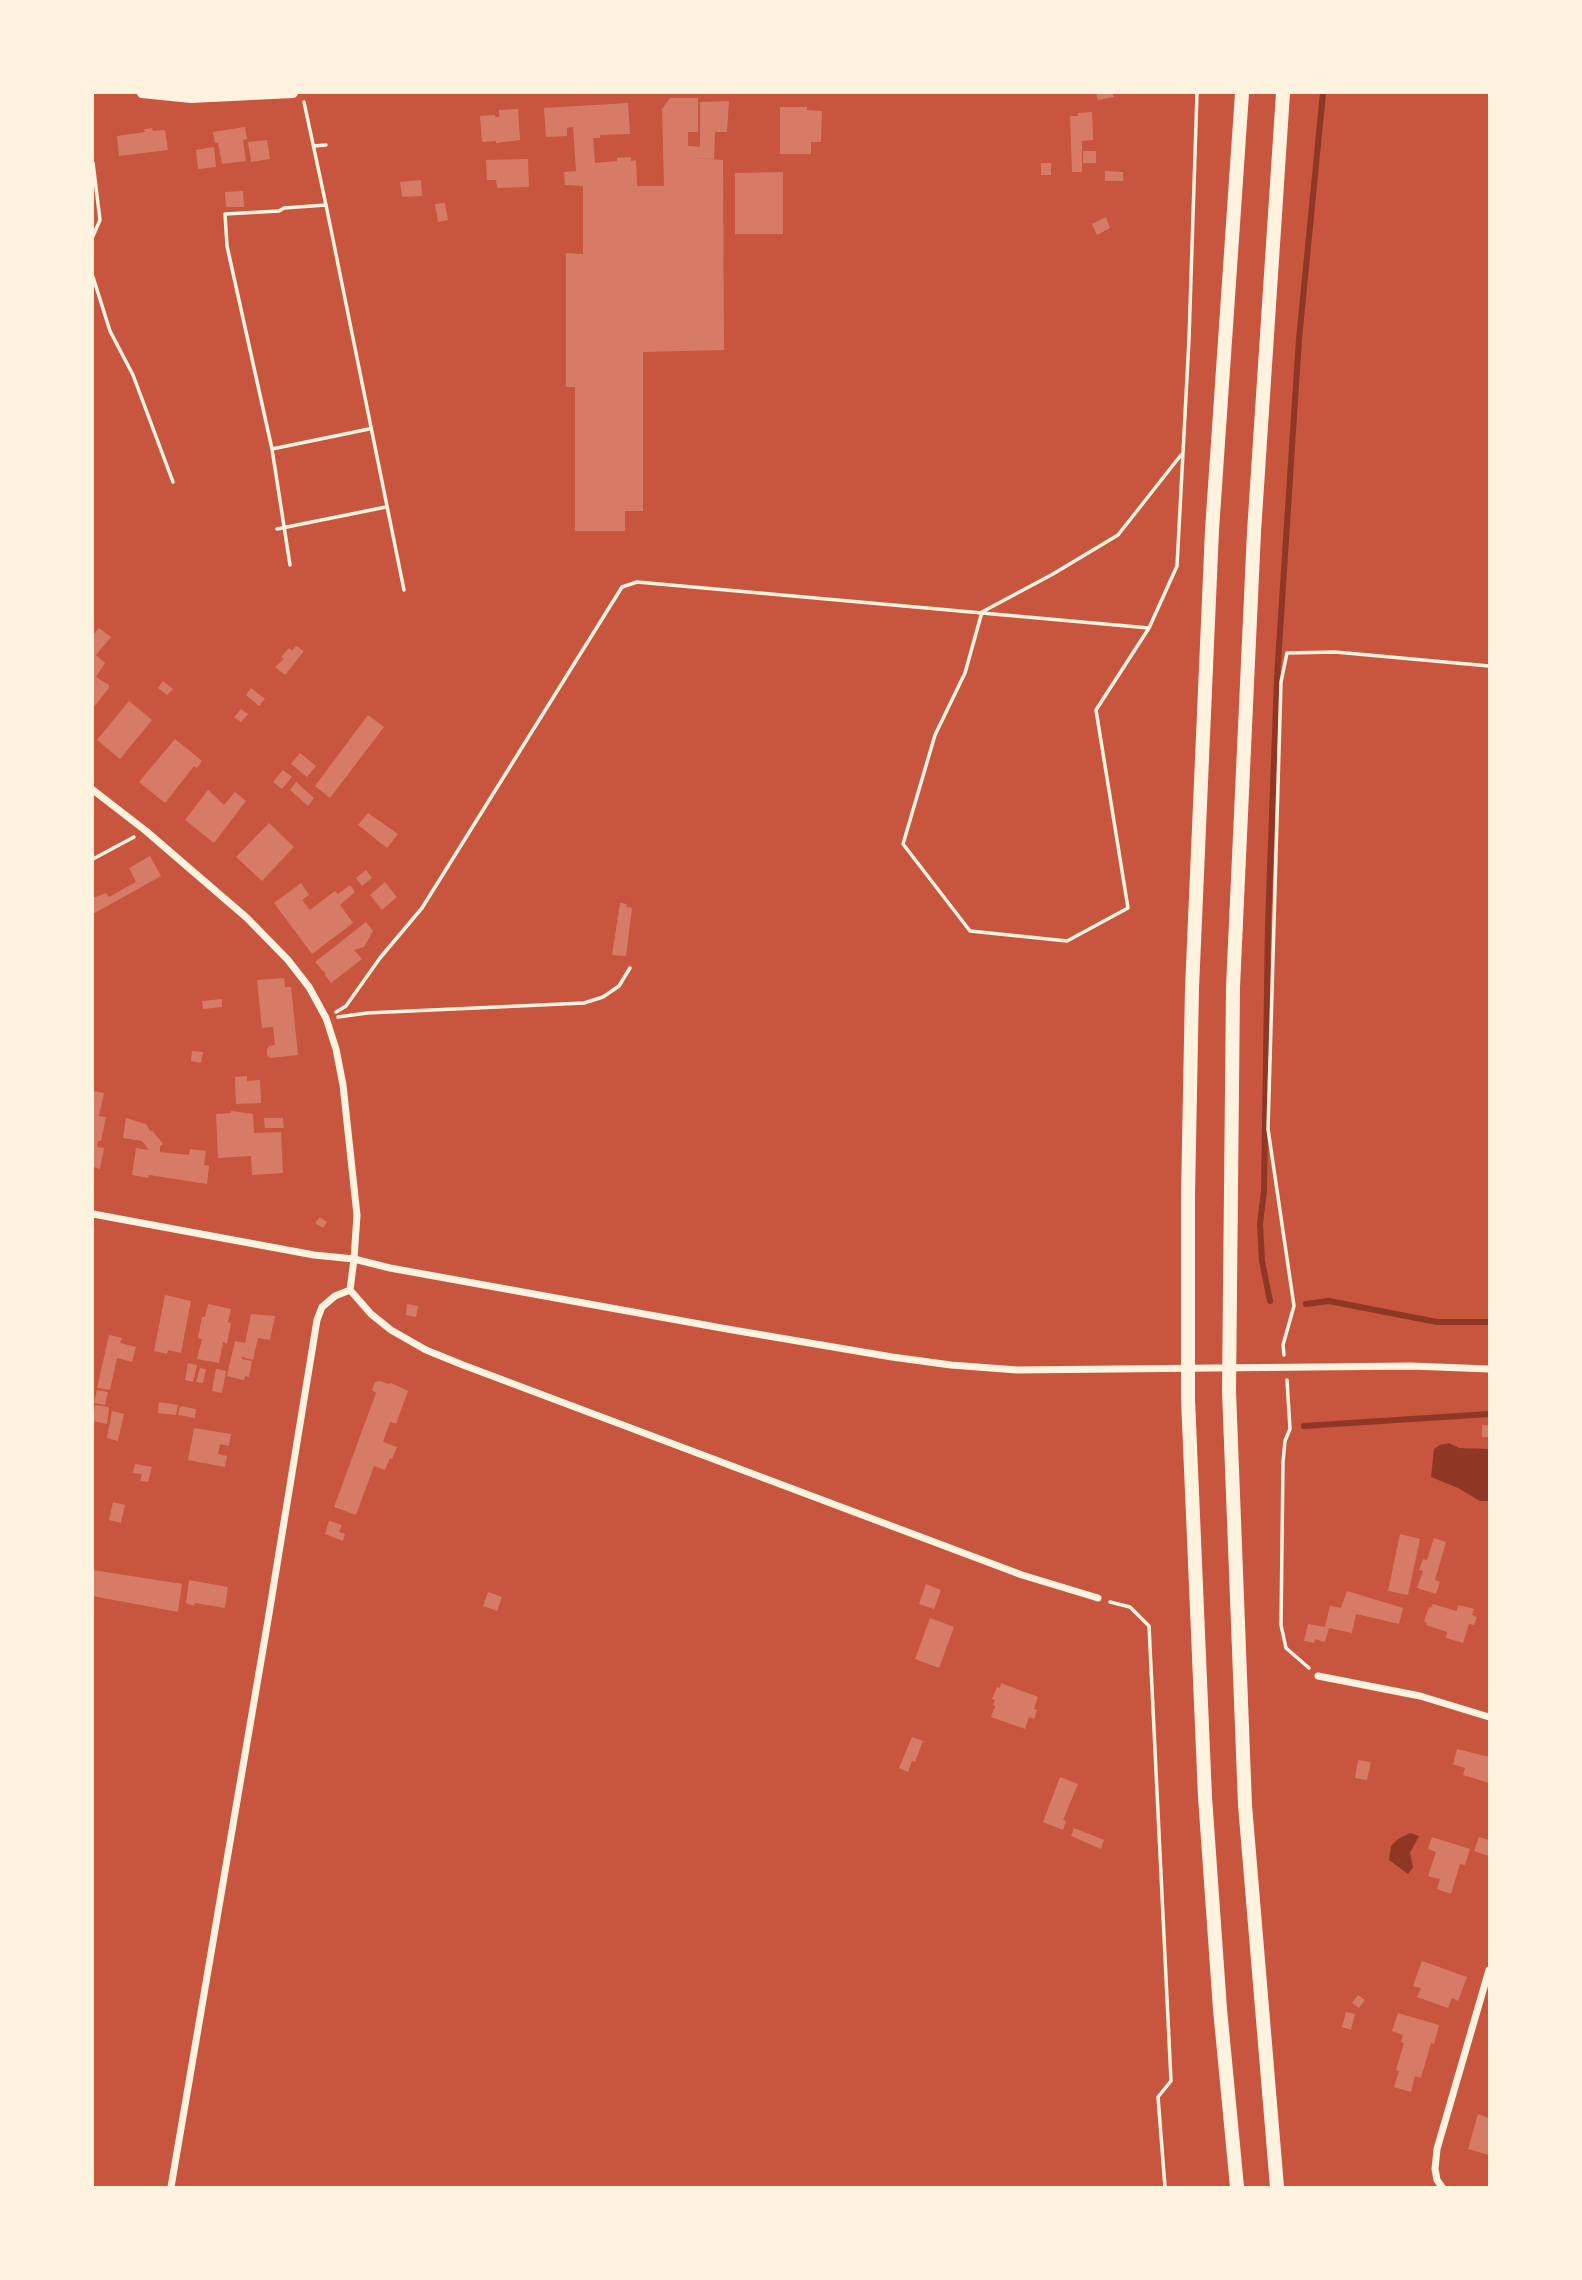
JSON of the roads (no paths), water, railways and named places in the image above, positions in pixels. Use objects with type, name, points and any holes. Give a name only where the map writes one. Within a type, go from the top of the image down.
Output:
[{"type":"highway","points":[[1237,2187],[1220,2009],[1205,1784],[1188,1399],[1188,1196],[1192,988],[1212,530],[1242,93]]},
{"type":"highway","points":[[1278,2187],[1245,1805],[1229,1377],[1233,973],[1254,532],[1283,93]]},
{"type":"street","points":[[142,93],[191,99],[293,93]]},
{"type":"street","points":[[93,790],[146,831],[247,918],[288,960],[309,987],[326,1018],[344,1085],[357,1214],[350,1290],[371,1314],[391,1330],[426,1350],[463,1365],[1011,1571],[1098,1598]]},
{"type":"street","points":[[93,1214],[892,1357],[1017,1370],[1411,1366],[1489,1369]]},
{"type":"street","points":[[171,2187],[317,1320],[322,1307],[335,1296],[350,1290]]},
{"type":"street","points":[[1318,1676],[1420,1696],[1489,1717]]},
{"type":"street","points":[[1442,2187],[1437,2180],[1435,2169],[1437,2149],[1489,1970]]},
{"type":"waterway","points":[[1270,1301],[1262,1261],[1260,1224],[1264,1191],[1268,925],[1277,678],[1299,339],[1323,93]]},
{"type":"waterway","points":[[1306,1304],[1329,1301],[1437,1322],[1489,1322]]},
{"type":"waterway","points":[[1304,1426],[1489,1414]]}]
